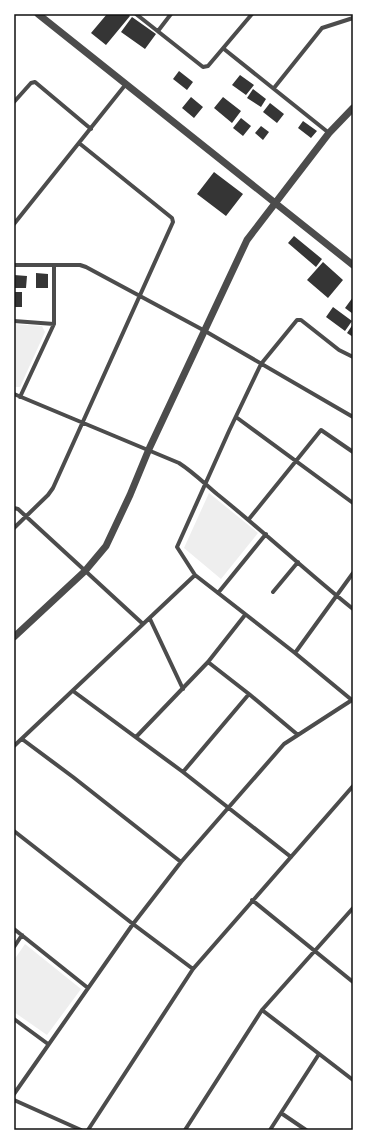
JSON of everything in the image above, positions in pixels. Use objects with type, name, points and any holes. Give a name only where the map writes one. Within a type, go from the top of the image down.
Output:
[{"type":"street","points":[[38,14],[353,265]]},
{"type":"street","points":[[136,14],[203,67],[208,66],[224,49],[252,14]]},
{"type":"street","points":[[158,31],[171,14]]},
{"type":"street","points":[[274,88],[322,28],[353,18]]},
{"type":"street","points":[[224,49],[330,133]]},
{"type":"street","points":[[14,102],[31,83],[35,82],[91,129]]},
{"type":"street","points":[[14,224],[126,84]]},
{"type":"street","points":[[14,637],[85,572],[106,546],[130,495],[149,449],[246,240],[330,133],[353,108]]},
{"type":"street","points":[[14,528],[48,495],[172,224],[172,218],[79,143]]},
{"type":"street","points":[[14,265],[80,265],[86,267],[205,331],[353,417]]},
{"type":"street","points":[[20,397],[54,324],[54,265]]},
{"type":"street","points":[[14,1094],[133,924],[181,862],[284,744],[353,700],[195,575],[177,547],[261,364],[297,320],[301,320],[339,350],[353,358]]},
{"type":"street","points":[[14,321],[54,324]]},
{"type":"street","points":[[14,394],[81,423],[149,449],[179,463],[192,471],[205,484],[249,519],[336,596],[353,609]]},
{"type":"street","points":[[236,417],[353,503]]},
{"type":"street","points":[[249,519],[321,430],[353,452]]},
{"type":"street","points":[[14,508],[18,509],[143,624]]},
{"type":"street","points":[[218,593],[266,534]]},
{"type":"street","points":[[274,592],[298,562]]},
{"type":"street","points":[[295,653],[353,573]]},
{"type":"street","points":[[14,746],[195,575]]},
{"type":"street","points":[[136,737],[208,662],[245,615]]},
{"type":"street","points":[[150,619],[183,689]]},
{"type":"street","points":[[208,662],[298,735]]},
{"type":"street","points":[[73,691],[182,772],[291,858]]},
{"type":"street","points":[[182,772],[249,694]]},
{"type":"street","points":[[22,739],[181,862]]},
{"type":"street","points":[[88,1130],[193,969],[353,786]]},
{"type":"street","points":[[14,831],[193,969]]},
{"type":"street","points":[[252,900],[353,982]]},
{"type":"street","points":[[185,1130],[262,1010],[353,908]]},
{"type":"street","points":[[14,929],[88,988]]},
{"type":"street","points":[[14,947],[22,936]]},
{"type":"street","points":[[262,1010],[353,1080]]},
{"type":"street","points":[[14,1019],[48,1044]]},
{"type":"street","points":[[270,1130],[319,1054]]},
{"type":"street","points":[[14,1100],[81,1130]]},
{"type":"street","points":[[281,1113],[306,1130]]},
{"type":"shaded area","points":[[14,324],[42,326],[45,332],[20,387],[15,387]]},
{"type":"shaded area","points":[[209,493],[258,533],[221,579],[184,548]]},
{"type":"shaded area","points":[[25,944],[81,989],[47,1035],[14,1012],[14,960]]},
{"type":"building","points":[[107,14],[128,14],[130,16],[106,45],[91,33]]},
{"type":"building","points":[[132,17],[156,34],[145,49],[121,32]]},
{"type":"building","points":[[179,71],[193,82],[187,90],[173,79]]},
{"type":"building","points":[[240,75],[254,85],[246,95],[232,85]]},
{"type":"building","points":[[253,89],[266,99],[261,107],[247,98]]},
{"type":"building","points":[[191,97],[203,107],[194,118],[182,108]]},
{"type":"building","points":[[223,97],[241,111],[232,123],[214,108]]},
{"type":"building","points":[[270,103],[284,114],[277,123],[263,112]]},
{"type":"building","points":[[241,118],[251,126],[243,136],[233,128]]},
{"type":"building","points":[[303,121],[317,131],[311,138],[298,128]]},
{"type":"building","points":[[261,126],[269,132],[263,140],[255,133]]},
{"type":"building","points":[[214,172],[243,194],[226,216],[197,194]]},
{"type":"building","points":[[294,236],[322,259],[316,267],[288,243]]},
{"type":"building","points":[[323,262],[343,280],[328,298],[307,280]]},
{"type":"building","points":[[36,273],[48,274],[48,288],[36,288]]},
{"type":"building","points":[[14,275],[27,276],[26,288],[14,288]]},
{"type":"building","points":[[14,292],[22,292],[22,307],[14,307]]},
{"type":"building","points":[[353,297],[353,314],[345,308]]},
{"type":"building","points":[[333,307],[352,321],[345,331],[326,317]]},
{"type":"building","points":[[353,324],[353,337],[347,333]]}]
